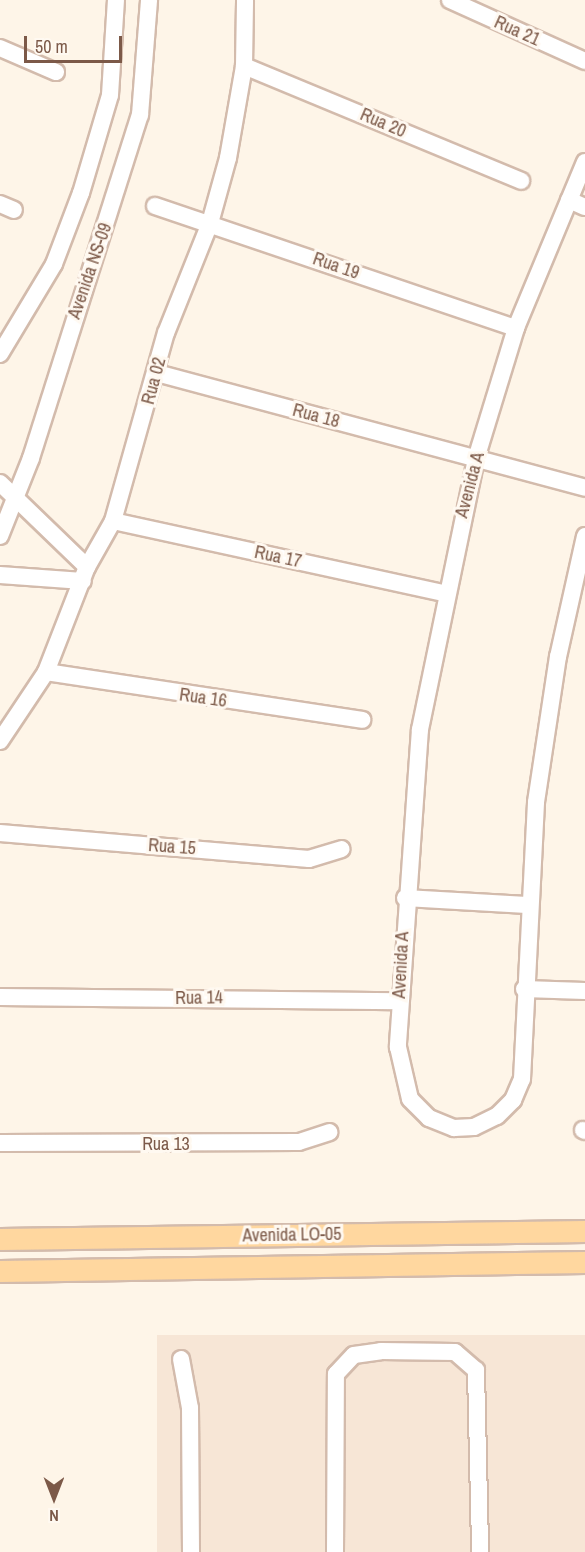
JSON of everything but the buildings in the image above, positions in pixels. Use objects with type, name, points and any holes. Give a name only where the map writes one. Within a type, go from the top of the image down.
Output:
[{"type":"main road","name":"Avenida LO-05","points":[[0,1239],[585,1231]]},
{"type":"main road","name":"Avenida LO-05","points":[[0,1271],[585,1262]]},
{"type":"street","name":"Avenida NS-09","points":[[0,354],[54,264],[81,194],[110,95],[116,0]]},
{"type":"street","name":"Avenida NS-09","points":[[0,536],[13,496],[31,458],[140,115],[149,61],[149,0]]},
{"type":"street","name":"Rua 02","points":[[0,741],[45,672],[85,574],[112,521],[157,373],[166,333],[210,223],[244,66],[244,0]]},
{"type":"street","name":"Rua 21","points":[[450,0],[585,62]]},
{"type":"street","points":[[0,48],[56,72]]},
{"type":"street","name":"Rua 20","points":[[244,66],[521,181]]},
{"type":"street","name":"Avenida A","points":[[585,162],[516,328],[476,459],[444,593],[420,729],[398,1001],[406,1093],[429,1118],[464,1128],[497,1116],[519,1087],[527,905],[544,745],[585,536]]},
{"type":"street","points":[[569,200],[585,207]]},
{"type":"street","name":"Rua 19","points":[[155,206],[516,328]]},
{"type":"street","name":"Rua 18","points":[[157,373],[585,489]]},
{"type":"street","points":[[0,483],[85,574]]},
{"type":"street","name":"Rua 17","points":[[112,521],[444,593]]},
{"type":"street","points":[[0,576],[85,574]]},
{"type":"street","name":"Rua 16","points":[[45,672],[362,720]]},
{"type":"street","name":"Rua 15","points":[[0,833],[309,859],[342,849]]},
{"type":"street","points":[[405,898],[527,905]]},
{"type":"street","points":[[524,990],[585,991]]},
{"type":"street","name":"Rua 14","points":[[0,997],[398,1001]]},
{"type":"street","name":"Rua 13","points":[[0,1143],[299,1142],[330,1132]]},
{"type":"street","points":[[334,1552],[336,1374],[354,1355],[381,1350],[455,1352],[476,1370],[480,1552]]},
{"type":"street","points":[[181,1359],[190,1408],[191,1552]]},
{"type":"shaded area","points":[[157,1335],[585,1335],[585,1552],[157,1552]]}]
